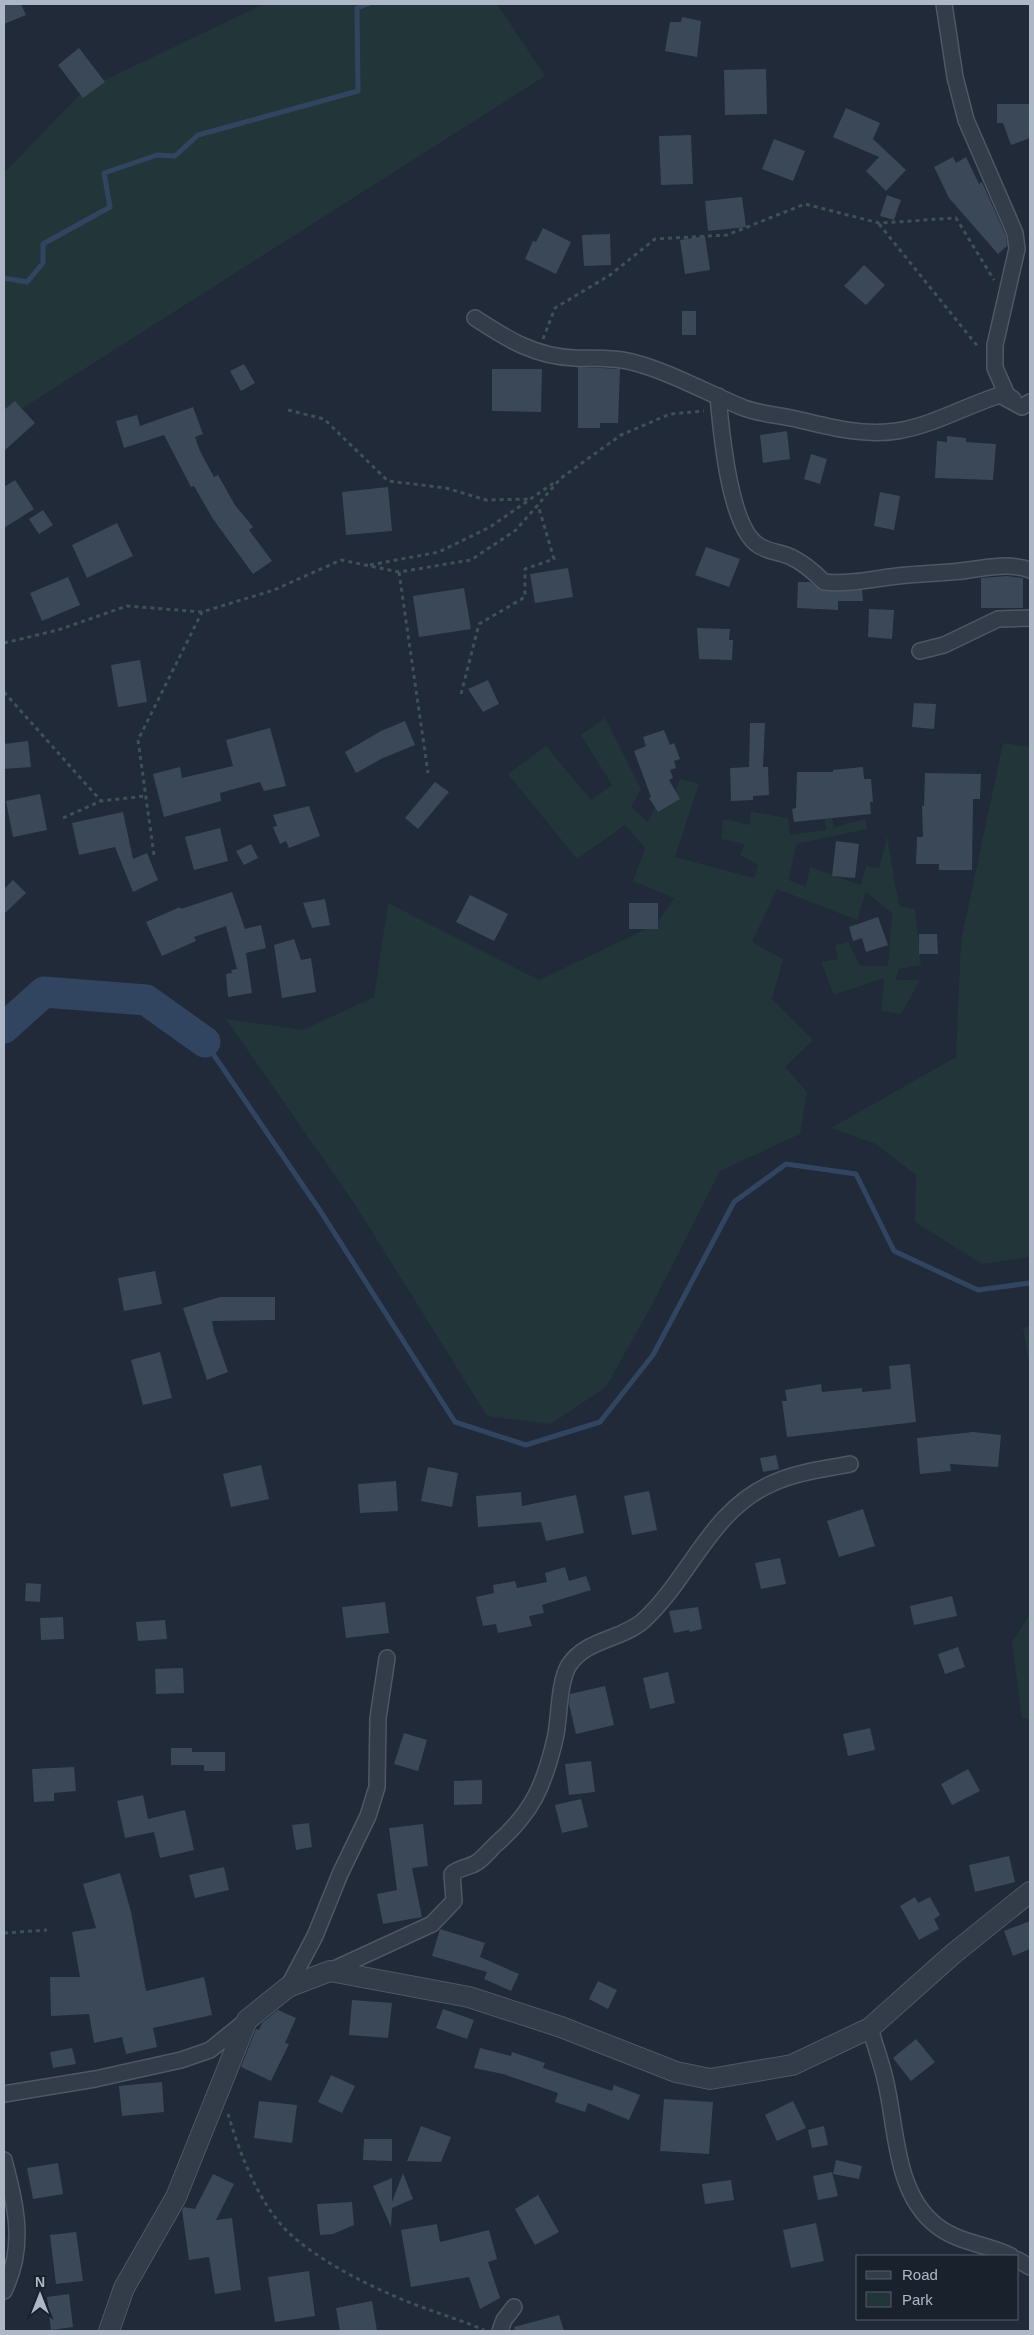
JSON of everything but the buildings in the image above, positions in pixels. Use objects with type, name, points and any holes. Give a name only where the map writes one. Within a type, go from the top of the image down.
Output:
[{"type":"street","points":[[944,4],[955,77],[966,120],[1015,233],[1017,249],[995,345],[995,368],[1007,394],[1026,404]]},
{"type":"street","points":[[475,318],[511,342],[538,353],[575,358],[608,358],[632,362],[718,403],[823,427],[870,432],[896,431],[922,426],[1000,394],[1026,404]]},
{"type":"street","points":[[718,403],[726,470],[738,518],[745,533],[757,545],[770,551],[790,556],[811,568],[824,582],[848,584],[882,578],[967,571],[987,567],[1017,567],[1030,570]]},
{"type":"street","points":[[920,651],[944,645],[998,619],[1030,618]]},
{"type":"street","points":[[4,2094],[95,2079],[181,2060],[210,2050],[288,1987],[432,1924],[454,1901],[452,1874],[458,1869],[476,1863],[520,1822],[535,1800],[555,1738],[565,1677],[570,1665],[595,1643],[620,1636],[642,1622],[664,1599],[722,1518],[736,1505],[773,1482],[850,1464]]},
{"type":"street","points":[[288,1987],[316,1936],[340,1874],[368,1816],[378,1787],[378,1718],[387,1658]]},
{"type":"street","points":[[330,1970],[469,1997],[561,2027],[676,2072],[710,2079],[792,2065],[870,2028],[953,1954],[1030,1892]]},
{"type":"street","points":[[109,2331],[124,2288],[179,2191],[247,2020]]},
{"type":"street","points":[[870,2028],[886,2082],[895,2138],[908,2186],[920,2211],[938,2228],[968,2243],[1001,2251],[1009,2255]]},
{"type":"street","points":[[4,2160],[16,2206],[18,2243],[12,2275],[4,2291]]},
{"type":"street","points":[[500,2331],[504,2320],[514,2307]]},
{"type":"path","points":[[538,353],[555,308],[610,275],[655,239],[727,236],[805,204],[879,223],[956,218],[1006,300]]},
{"type":"path","points":[[879,223],[995,368]]},
{"type":"path","points":[[367,565],[439,552],[490,527],[629,431],[670,414],[718,403]]},
{"type":"path","points":[[288,410],[324,419],[388,481],[446,488],[486,500],[531,498]]},
{"type":"path","points":[[4,642],[58,630],[127,606],[202,612],[274,590],[341,560],[399,572],[471,560],[516,530],[560,478]]},
{"type":"path","points":[[461,694],[479,624],[525,597],[525,569],[554,559],[538,504]]},
{"type":"path","points":[[399,572],[428,773]]},
{"type":"path","points":[[154,855],[138,740],[202,612]]},
{"type":"path","points":[[4,692],[101,801]]},
{"type":"path","points":[[63,818],[101,801],[146,796]]},
{"type":"path","points":[[4,1933],[47,1930]]},
{"type":"path","points":[[228,2112],[251,2175],[271,2211],[288,2232],[320,2257],[392,2295],[458,2318],[487,2331]]},
{"type":"green space","points":[[264,4],[497,4],[545,76],[4,420],[4,173],[84,90]]},
{"type":"green space","points":[[605,718],[641,789],[631,807],[648,822],[657,803],[670,806],[680,779],[699,784],[675,857],[754,878],[758,865],[740,855],[745,844],[721,839],[723,819],[750,825],[751,812],[788,818],[790,835],[826,830],[823,804],[829,802],[834,827],[865,819],[867,829],[796,844],[789,880],[806,887],[810,867],[861,885],[866,866],[879,868],[887,836],[899,906],[915,909],[921,965],[899,969],[895,980],[920,980],[901,1014],[881,1011],[884,978],[834,995],[821,962],[838,959],[835,945],[848,942],[860,966],[888,966],[892,913],[866,892],[857,920],[777,889],[752,942],[783,959],[772,999],[813,1040],[785,1067],[807,1092],[800,1134],[720,1171],[653,1303],[606,1387],[551,1424],[487,1416],[354,1203],[226,1019],[303,1030],[374,997],[388,903],[539,980],[657,924],[674,898],[633,881],[645,848],[625,825],[577,859],[508,774],[546,746],[591,800],[612,785],[581,735]]},
{"type":"green space","points":[[1003,743],[1030,747],[1030,1257],[982,1264],[915,1222],[916,1175],[876,1144],[831,1128],[956,1057],[961,941]]},
{"type":"green space","points":[[1030,1326],[1030,1366],[1023,1328]]},
{"type":"green space","points":[[1030,1614],[1030,1719],[1022,1718],[1012,1643]]},
{"type":"waterway","points":[[4,278],[27,282],[43,263],[43,244],[110,207],[104,173],[157,155],[175,156],[198,135],[358,91],[357,8],[368,4]]},
{"type":"waterway","points":[[4,1028],[44,992],[146,1000],[205,1042]]},
{"type":"waterway","points":[[205,1042],[321,1212],[455,1422],[526,1445],[600,1422],[653,1355],[734,1202],[786,1164],[856,1174],[894,1251],[978,1290],[1030,1283]]}]
